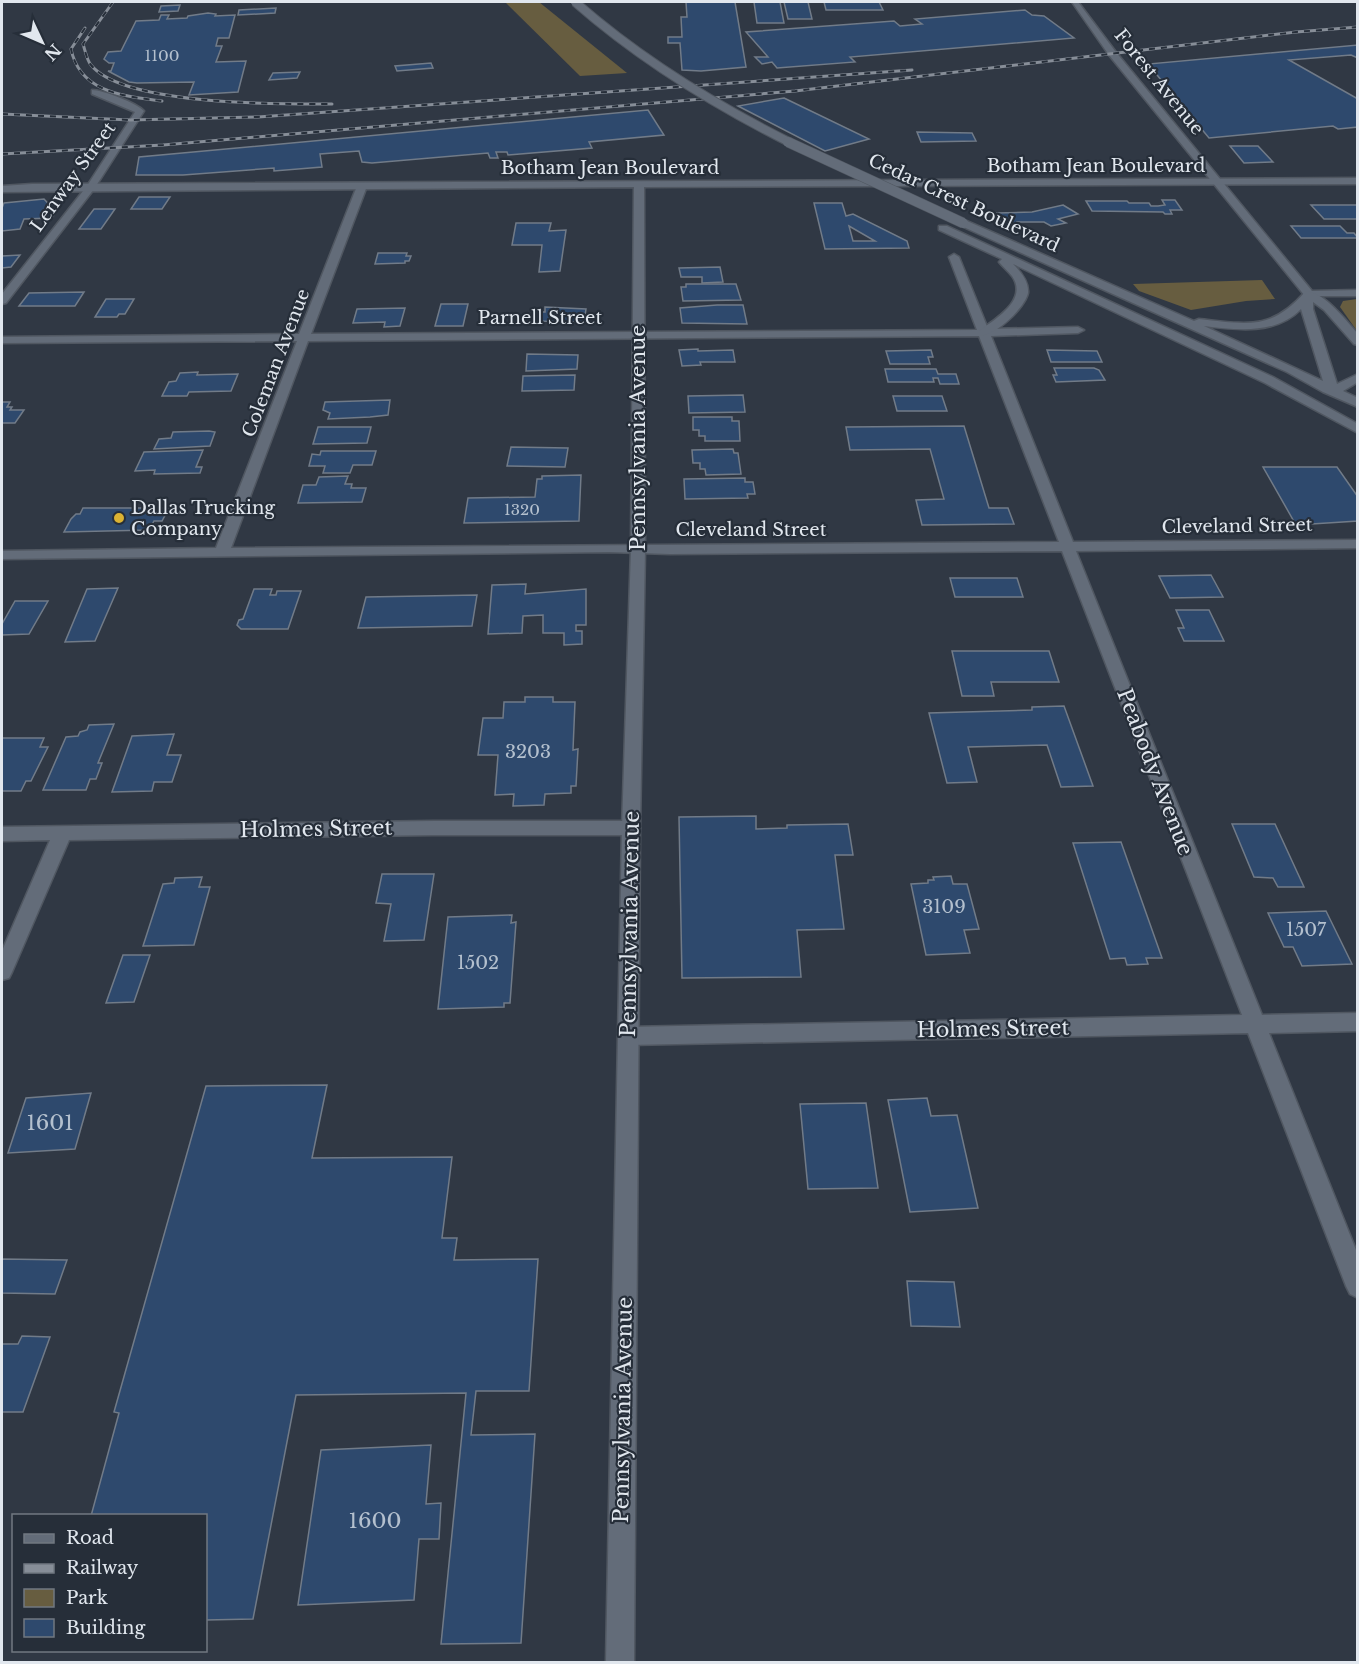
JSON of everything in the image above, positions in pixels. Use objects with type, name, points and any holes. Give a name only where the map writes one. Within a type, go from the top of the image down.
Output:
[{"type":"street","name":"Cedar Crest Boulevard","points":[[575,2],[640,54],[700,93],[772,132],[963,224],[1181,320],[1335,390],[1358,403]]},
{"type":"street","name":"Forest Avenue","points":[[1075,2],[1110,50],[1309,294],[1328,308],[1358,342]]},
{"type":"street","name":"Cedar Crest Boulevard","points":[[665,83],[736,124],[869,191]]},
{"type":"street","name":"Lenway Street","points":[[2,301],[91,187],[140,111],[94,92]]},
{"type":"street","name":"Botham Jean Boulevard","points":[[2,189],[1358,180]]},
{"type":"street","name":"Pennsylvania Avenue","points":[[620,1662],[631,828],[638,549],[639,185]]},
{"type":"street","name":"Coleman Avenue","points":[[222,552],[362,186]]},
{"type":"street","name":"Cedar Crest Boulevard","points":[[938,226],[1269,380],[1358,429]]},
{"type":"street","points":[[983,333],[1014,310],[1021,298],[1023,287],[1020,278],[1011,267],[989,250]]},
{"type":"street","name":"Peabody Avenue","points":[[954,257],[1358,1286]]},
{"type":"street","points":[[1181,320],[1230,326],[1272,322],[1287,317],[1309,294],[1358,293]]},
{"type":"street","points":[[1309,294],[1307,309],[1327,376],[1335,390],[1335,416]]},
{"type":"street","name":"Parnell Street","points":[[2,340],[306,336],[983,333],[1078,330]]},
{"type":"street","points":[[1269,380],[1335,390],[1358,377]]},
{"type":"street","name":"Cleveland Street","points":[[2,555],[1358,544]]},
{"type":"street","name":"Holmes Street","points":[[2,834],[433,828],[631,828]]},
{"type":"street","points":[[2,972],[63,832]]},
{"type":"street","name":"Holmes Street","points":[[628,1036],[1358,1022]]},
{"type":"green space","points":[[505,2],[539,2],[627,73],[580,76]]},
{"type":"green space","points":[[1262,280],[1275,299],[1191,310],[1139,291],[1133,284]]},
{"type":"green space","points":[[1358,299],[1357,331],[1340,307],[1343,301]]},
{"type":"building","points":[[686,2],[735,2],[746,67],[701,71],[682,70],[680,43],[668,43],[668,37],[682,37],[681,17],[687,17]]},
{"type":"building","points":[[754,2],[780,2],[784,23],[757,23]]},
{"type":"building","points":[[784,2],[808,2],[812,19],[788,19]]},
{"type":"building","points":[[824,2],[879,2],[883,10],[826,10]]},
{"type":"building","points":[[180,5],[178,11],[159,12],[161,6]]},
{"type":"building","points":[[276,8],[275,13],[238,15],[239,10]]},
{"type":"building","points":[[1025,10],[1032,15],[1044,16],[1074,38],[850,57],[855,62],[777,68],[772,62],[762,64],[755,57],[768,57],[746,32],[894,21],[900,26],[922,24],[915,19]]},
{"type":"building","points":[[208,13],[216,14],[215,16],[235,15],[229,38],[218,38],[216,46],[222,46],[216,62],[246,61],[238,92],[189,95],[194,82],[129,82],[108,71],[111,71],[114,63],[109,63],[104,59],[108,52],[121,51],[136,21],[159,20],[161,15],[169,15],[167,19],[187,18]]},
{"type":"building","points":[[1358,45],[1358,58],[1351,55],[1289,60],[1358,99],[1358,127],[1338,129],[1333,126],[1209,138],[1148,64]]},
{"type":"building","points":[[431,63],[433,68],[397,71],[395,66]]},
{"type":"building","points":[[300,72],[297,78],[269,80],[273,73]]},
{"type":"building","points":[[784,98],[869,139],[825,151],[738,106]]},
{"type":"building","points":[[648,110],[664,135],[589,142],[592,148],[508,155],[507,152],[496,152],[498,158],[490,158],[488,153],[372,163],[362,162],[359,151],[320,154],[322,167],[183,175],[136,175],[139,157]]},
{"type":"building","points":[[917,132],[972,133],[976,141],[921,142]]},
{"type":"building","points":[[1230,146],[1258,146],[1273,162],[1244,163]]},
{"type":"building","points":[[139,197],[170,197],[162,209],[131,209]]},
{"type":"building","points":[[44,199],[56,212],[52,218],[24,219],[20,229],[2,231],[4,203]]},
{"type":"building","points":[[1162,200],[1175,200],[1182,210],[1170,210],[1172,214],[1092,211],[1086,201],[1127,201],[1158,206],[1165,205]]},
{"type":"building","points":[[814,203],[842,203],[846,216],[853,214],[907,241],[909,248],[825,249]],"holes":[[[849,226],[875,241],[853,241]]]},
{"type":"building","points":[[1063,205],[1078,214],[1058,219],[1066,223],[1051,226],[1044,222],[1017,222],[1019,227],[1003,227],[997,213],[1032,212]]},
{"type":"building","points":[[1311,205],[1358,205],[1358,219],[1324,219]]},
{"type":"building","points":[[94,209],[115,209],[101,229],[79,229]]},
{"type":"building","points":[[516,223],[551,223],[549,231],[566,230],[560,271],[539,272],[542,245],[512,245]]},
{"type":"building","points":[[1291,226],[1340,226],[1347,233],[1354,233],[1358,238],[1301,238]]},
{"type":"building","points":[[378,253],[407,253],[406,256],[411,256],[405,263],[375,264]]},
{"type":"building","points":[[20,255],[11,267],[2,268],[2,256]]},
{"type":"building","points":[[720,267],[723,282],[702,283],[702,277],[681,277],[679,268]]},
{"type":"building","points":[[686,284],[736,284],[741,300],[683,301],[681,287],[686,287]]},
{"type":"building","points":[[84,292],[75,306],[19,306],[29,293]]},
{"type":"building","points":[[106,299],[134,299],[125,314],[119,314],[117,317],[95,317]]},
{"type":"building","points":[[441,304],[468,304],[463,326],[435,326]]},
{"type":"building","points":[[743,305],[747,324],[682,323],[680,308]]},
{"type":"building","points":[[545,307],[586,309],[584,322],[536,321],[537,312],[545,312]]},
{"type":"building","points":[[405,308],[400,326],[384,327],[385,322],[353,323],[357,309]]},
{"type":"building","points":[[698,349],[698,351],[733,350],[735,362],[700,362],[701,365],[682,366],[679,350]]},
{"type":"building","points":[[931,350],[933,357],[928,357],[930,364],[890,364],[886,351]]},
{"type":"building","points":[[1047,350],[1097,351],[1102,362],[1051,362]]},
{"type":"building","points":[[527,354],[578,355],[577,369],[526,371]]},
{"type":"building","points":[[1054,368],[1094,368],[1099,370],[1105,380],[1056,382],[1053,375],[1057,375]]},
{"type":"building","points":[[885,369],[936,369],[938,374],[956,374],[959,384],[940,384],[938,378],[933,378],[934,382],[888,382]]},
{"type":"building","points":[[198,372],[197,375],[238,374],[231,391],[189,392],[187,396],[162,396],[169,382],[176,381],[180,373]]},
{"type":"building","points":[[575,375],[574,390],[522,391],[523,376]]},
{"type":"building","points":[[743,395],[745,412],[689,413],[688,396]]},
{"type":"building","points":[[893,396],[942,396],[947,411],[897,411]]},
{"type":"building","points":[[390,400],[388,415],[328,419],[330,413],[323,410],[325,402]]},
{"type":"building","points":[[2,402],[10,402],[7,407],[12,407],[10,410],[24,410],[15,423],[2,423]]},
{"type":"building","points":[[693,417],[732,417],[732,421],[739,421],[740,441],[705,441],[705,436],[699,436],[699,430],[693,430]]},
{"type":"building","points":[[964,426],[989,508],[1008,508],[1014,524],[922,525],[916,500],[944,499],[930,449],[850,450],[846,427]]},
{"type":"building","points":[[318,427],[371,427],[367,443],[313,444]]},
{"type":"building","points":[[173,432],[215,432],[210,446],[154,449],[159,439],[171,438]]},
{"type":"building","points":[[511,447],[568,448],[565,467],[507,466]]},
{"type":"building","points":[[733,449],[734,453],[738,453],[741,474],[706,475],[705,469],[700,469],[700,463],[693,463],[692,450]]},
{"type":"building","points":[[203,450],[196,467],[202,467],[200,473],[154,474],[155,470],[135,471],[144,452]]},
{"type":"building","points":[[321,451],[376,451],[372,465],[353,465],[350,473],[323,473],[325,466],[309,466],[312,454],[320,455]]},
{"type":"building","points":[[1263,467],[1337,467],[1358,497],[1358,521],[1296,525]]},
{"type":"building","points":[[581,475],[579,521],[464,523],[468,498],[535,497],[537,479],[542,479],[542,476]]},
{"type":"building","points":[[348,476],[345,484],[352,484],[351,488],[366,488],[362,502],[298,503],[303,485],[316,485],[319,477]]},
{"type":"building","points":[[745,478],[745,482],[753,482],[755,494],[747,494],[748,498],[685,499],[684,479]]},
{"type":"building","points":[[83,508],[169,508],[162,521],[154,521],[149,530],[64,532],[71,519],[76,514],[80,514]]},
{"type":"building","points":[[1211,575],[1223,597],[1170,598],[1159,576]]},
{"type":"building","points":[[950,578],[1017,578],[1023,597],[955,597]]},
{"type":"building","points":[[526,584],[525,594],[586,589],[586,625],[576,625],[576,631],[582,631],[582,644],[564,645],[564,633],[543,633],[543,615],[523,616],[522,633],[488,634],[492,585]]},
{"type":"building","points":[[118,588],[95,641],[65,642],[87,589]]},
{"type":"building","points":[[254,589],[272,589],[270,595],[276,595],[277,591],[301,591],[288,629],[241,629],[237,625],[239,620],[243,619]]},
{"type":"building","points":[[477,595],[472,626],[358,628],[366,597]]},
{"type":"building","points":[[15,601],[48,601],[29,634],[2,635],[2,624]]},
{"type":"building","points":[[1176,610],[1209,610],[1224,641],[1184,641],[1178,628],[1184,628]]},
{"type":"building","points":[[952,651],[1049,651],[1059,682],[991,682],[994,696],[962,696]]},
{"type":"building","points":[[525,697],[553,697],[553,702],[575,702],[573,750],[578,749],[576,786],[571,786],[571,793],[545,794],[544,805],[513,806],[514,794],[495,795],[498,755],[478,755],[483,718],[503,718],[504,702],[525,702]]},
{"type":"building","points":[[1064,706],[1093,786],[1061,787],[1047,745],[968,747],[977,782],[947,783],[929,713],[1032,710],[1032,707]]},
{"type":"building","points":[[114,724],[98,763],[102,763],[96,779],[90,779],[86,790],[43,790],[66,737],[78,736],[80,732],[87,730],[89,725]]},
{"type":"building","points":[[174,734],[167,755],[181,755],[172,782],[154,782],[152,791],[112,792],[132,736]]},
{"type":"building","points":[[2,738],[44,738],[40,747],[48,747],[31,781],[26,781],[21,791],[2,791]]},
{"type":"building","points":[[756,816],[756,829],[787,828],[787,825],[848,824],[853,855],[835,855],[844,929],[797,930],[801,977],[682,978],[679,817]]},
{"type":"building","points":[[1232,824],[1275,824],[1304,887],[1278,887],[1273,878],[1254,877]]},
{"type":"building","points":[[1121,842],[1162,958],[1146,958],[1148,964],[1127,965],[1125,958],[1110,959],[1073,843]]},
{"type":"building","points":[[382,874],[434,874],[424,940],[384,941],[391,904],[376,903]]},
{"type":"building","points":[[951,876],[953,884],[967,884],[979,929],[964,930],[970,953],[926,955],[911,884],[928,883],[928,880],[934,880],[933,877]]},
{"type":"building","points":[[202,877],[199,887],[210,887],[194,945],[143,946],[163,884],[174,883],[175,878]]},
{"type":"building","points":[[1326,911],[1352,964],[1302,966],[1293,947],[1284,947],[1268,913]]},
{"type":"building","points":[[512,915],[511,923],[516,922],[510,1003],[504,1003],[504,1007],[438,1009],[448,917]]},
{"type":"building","points":[[123,955],[150,955],[134,1002],[106,1003]]},
{"type":"building","points":[[327,1085],[312,1158],[452,1157],[442,1238],[457,1238],[454,1260],[538,1259],[529,1391],[476,1391],[471,1435],[535,1434],[521,1643],[441,1644],[466,1393],[296,1395],[253,1619],[207,1620],[207,1514],[92,1514],[119,1413],[114,1412],[206,1086]]},
{"type":"building","points":[[91,1093],[75,1149],[8,1153],[26,1098]]},
{"type":"building","points":[[927,1098],[931,1116],[957,1115],[978,1208],[910,1212],[888,1100]]},
{"type":"building","points":[[866,1103],[878,1188],[808,1189],[800,1104]]},
{"type":"building","points":[[2,1259],[67,1260],[55,1294],[2,1293]]},
{"type":"building","points":[[907,1281],[954,1282],[960,1327],[911,1326]]},
{"type":"building","points":[[22,1336],[50,1337],[23,1412],[2,1412],[2,1344],[18,1344]]},
{"type":"building","points":[[431,1445],[426,1504],[441,1503],[439,1539],[419,1539],[414,1600],[298,1605],[321,1450]]},
{"type":"railway","points":[[113,2],[83,44],[91,65],[109,78],[135,88],[205,100],[332,104]]},
{"type":"railway","points":[[2,154],[163,145],[795,91],[1296,32],[1358,27]]},
{"type":"railway","points":[[85,28],[71,49],[76,64],[84,75],[106,90],[162,101]]},
{"type":"railway","points":[[2,114],[130,120],[258,117],[912,70]]},
{"type":"place","name":"Dallas Trucking Company","points":[[119,518]]}]
